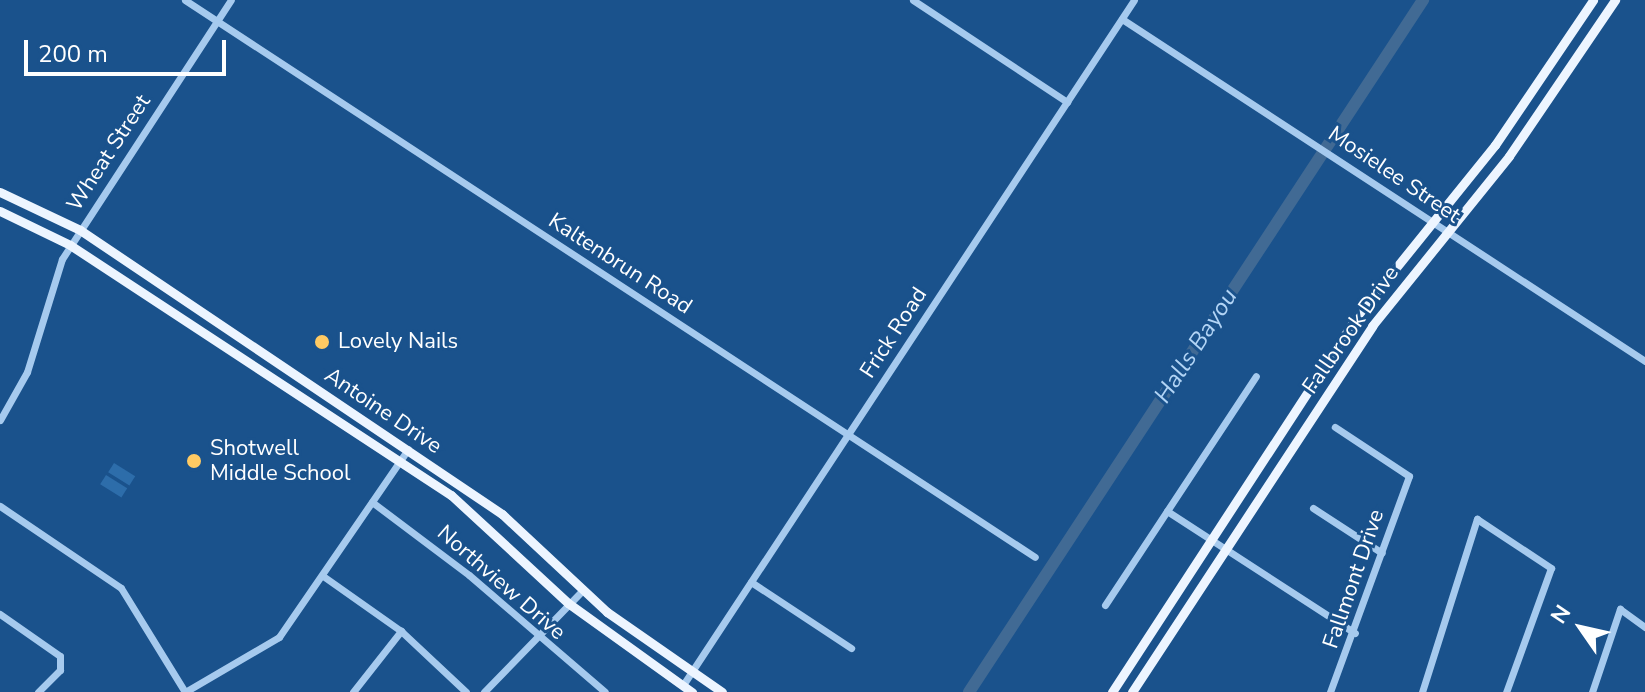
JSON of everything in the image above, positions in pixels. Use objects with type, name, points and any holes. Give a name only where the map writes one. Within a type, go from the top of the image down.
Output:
[{"type":"main road","name":"Fallbrook Drive","points":[[1112,692],[1357,316],[1495,145],[1593,0]]},
{"type":"main road","name":"Fallbrook Drive","points":[[1132,692],[1372,326],[1509,156],[1615,0]]},
{"type":"main road","name":"Antoine Drive","points":[[0,192],[80,230],[502,514],[582,591],[722,692]]},
{"type":"main road","name":"Antoine Drive","points":[[0,211],[70,245],[400,462],[485,522],[568,603],[692,692]]},
{"type":"main road","points":[[249,362],[257,349]]},
{"type":"street","name":"Kaltenbrun Road","points":[[185,0],[1035,557]]},
{"type":"street","name":"Wheat Street","points":[[2,414],[27,372],[52,277],[231,0]]},
{"type":"street","points":[[913,0],[1067,102]]},
{"type":"street","name":"Frick Road","points":[[683,685],[1134,0]]},
{"type":"street","name":"Mosielee Street","points":[[1122,19],[1645,361]]},
{"type":"street","points":[[1105,605],[1256,376]]},
{"type":"street","name":"Fallmont Drive","points":[[1330,692],[1355,633],[1409,476],[1335,427]]},
{"type":"street","points":[[0,506],[121,588],[185,692],[279,637],[408,449]]},
{"type":"street","name":"Northview Drive","points":[[372,502],[469,575],[535,636],[605,692]]},
{"type":"street","points":[[1313,508],[1382,553]]},
{"type":"street","points":[[1167,511],[1355,633]]},
{"type":"street","points":[[1422,692],[1477,519],[1551,568],[1506,692]]},
{"type":"street","points":[[323,576],[401,631],[466,692]]},
{"type":"street","points":[[751,582],[851,648]]},
{"type":"street","points":[[484,692],[582,591]]},
{"type":"street","points":[[1592,692],[1620,609],[1645,627]]},
{"type":"street","points":[[0,614],[55,650],[62,662],[38,692]]},
{"type":"street","points":[[353,692],[401,631]]},
{"type":"shaded area","points":[[114,463],[135,476],[129,486],[108,472]]},
{"type":"shaded area","points":[[106,475],[127,488],[121,498],[100,484]]},
{"type":"waterway","name":"Halls Bayou","points":[[969,692],[1423,0]]},
{"type":"place","name":"Lovely Nails","points":[[322,342]]},
{"type":"place","name":"Shotwell Middle School","points":[[194,461]]}]
